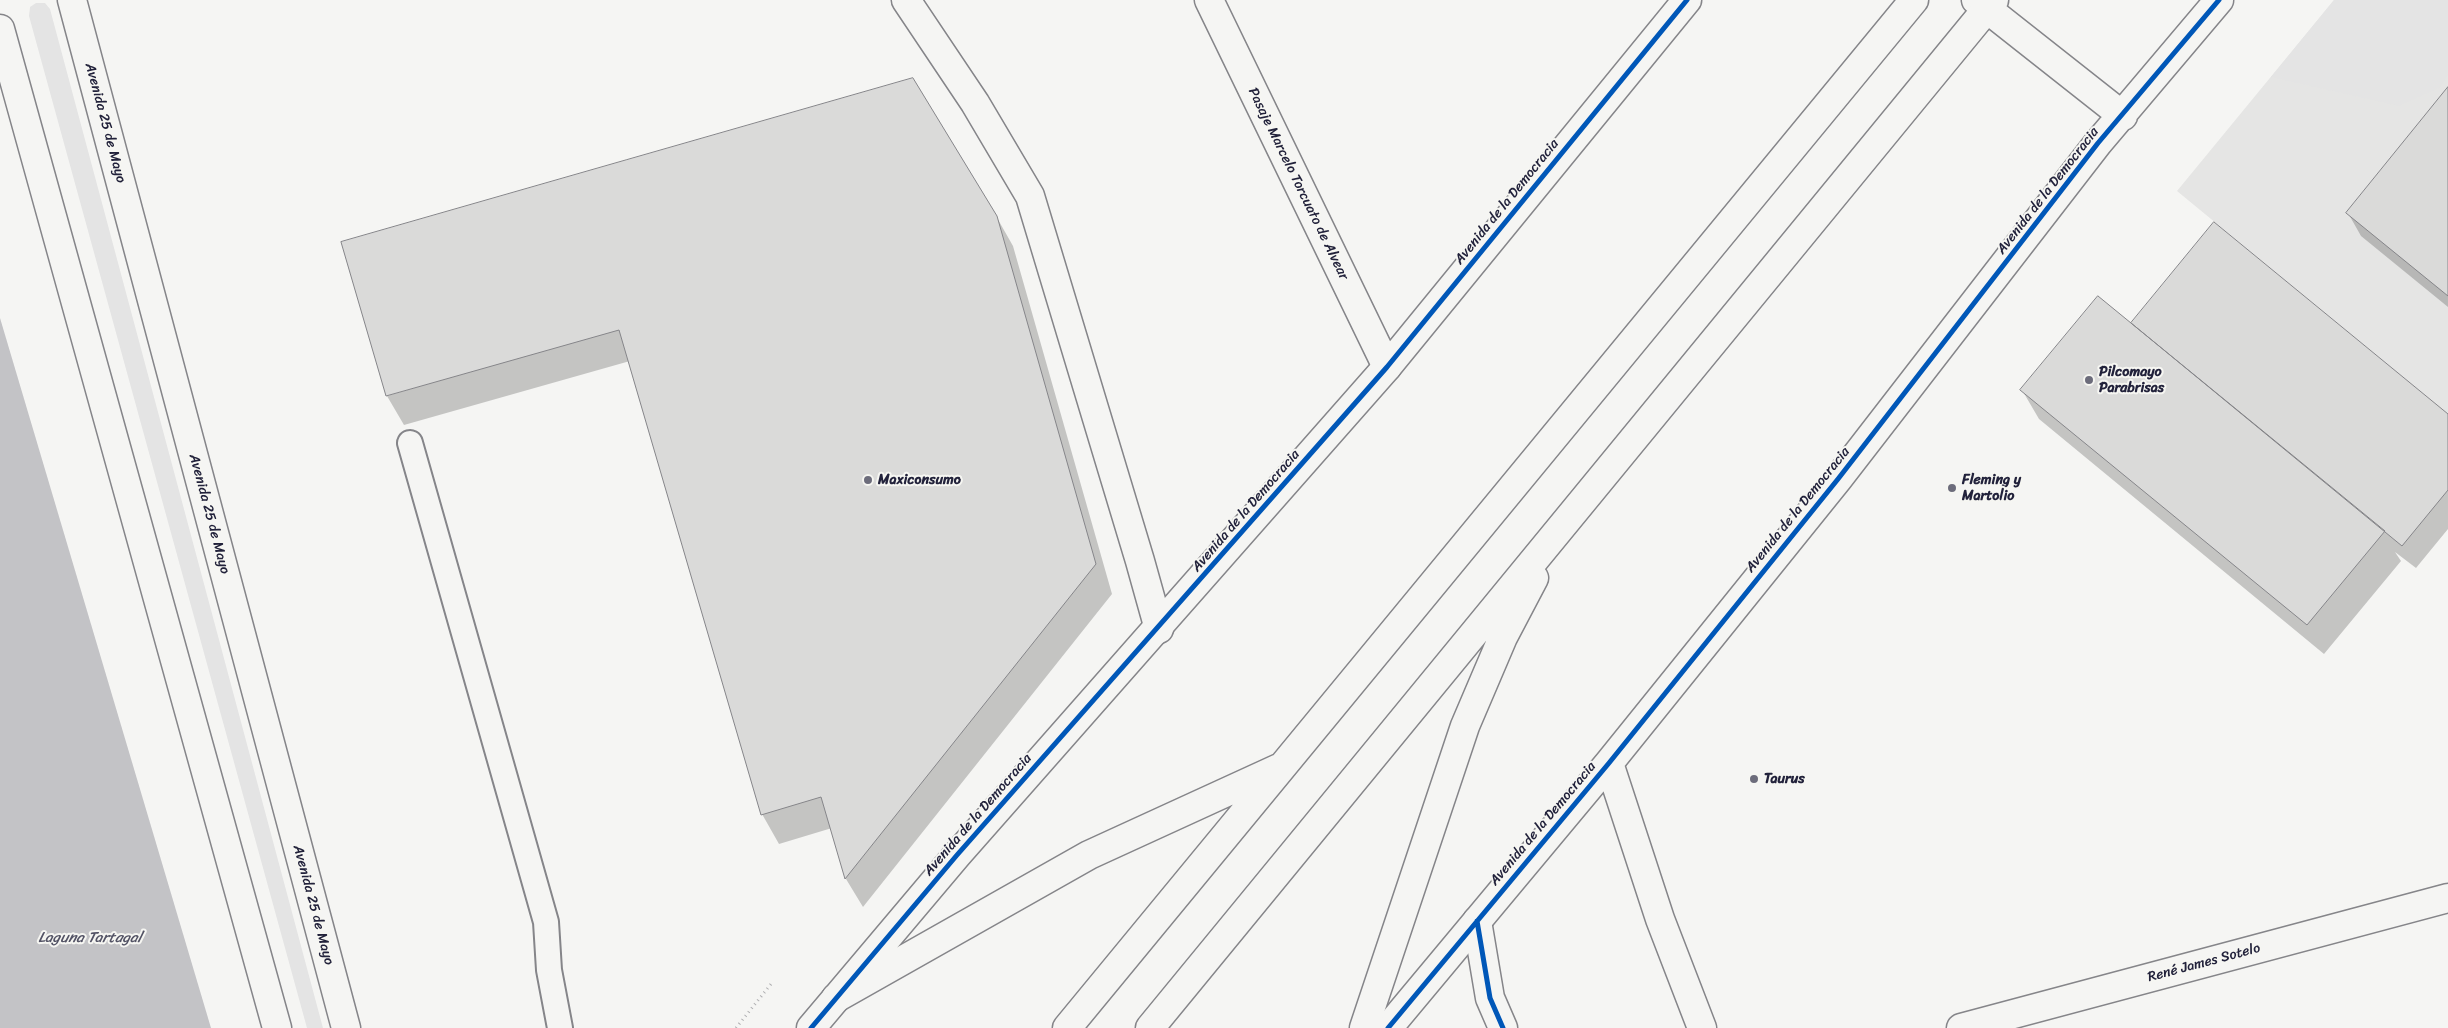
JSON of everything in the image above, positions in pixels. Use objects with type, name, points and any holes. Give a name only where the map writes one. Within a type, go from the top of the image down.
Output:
[{"type":"main road","name":"Avenida 25 de Mayo","points":[[72,0],[346,1028]]},
{"type":"main road","points":[[906,0],[975,103],[1030,196],[1138,552],[1158,628]]},
{"type":"main road","name":"Pasaje Marcelo Torcuato de Alvear","points":[[1209,0],[1387,367]]},
{"type":"main road","name":"Avenida de la Democracia","points":[[811,1028],[956,855],[1387,367],[1687,0]]},
{"type":"main road","points":[[1067,1028],[1914,0]]},
{"type":"main road","name":"Avenida de la Democracia","points":[[1388,1028],[1609,764],[1838,479],[2092,151],[2219,0]]},
{"type":"main road","points":[[1150,1028],[1986,3],[2122,116]]},
{"type":"main road","points":[[0,29],[277,1028]]},
{"type":"main road","points":[[1364,1028],[1465,726],[1503,637],[1563,524]]},
{"type":"main road","points":[[1609,764],[1660,919],[1702,1028]]},
{"type":"main road","points":[[836,998],[1088,856],[1284,766]]},
{"type":"main road","name":"René James Sotelo","points":[[1960,1028],[2002,1023],[2448,898]]},
{"type":"main road","points":[[1476,921],[1490,998],[1503,1028]]},
{"type":"lane","points":[[410,443],[546,922],[549,970],[560,1028]]},
{"type":"path","points":[[736,1028],[771,984]]},
{"type":"shaded area","points":[[2334,0],[2448,0],[2448,414],[2177,191]]},
{"type":"shaded area","points":[[2334,0],[2448,0],[2448,74],[2439,88],[2399,106],[2271,77]]},
{"type":"shaded area","points":[[36,3],[45,3],[50,9],[323,1028],[307,1028],[29,16],[30,7]]},
{"type":"water","name":"Laguna Tartagal","points":[[0,318],[211,1028],[0,1028]]},
{"type":"building","name":"Maxiconsumo","points":[[913,78],[997,216],[1096,564],[845,879],[821,797],[761,815],[619,330],[386,396],[341,242]]},
{"type":"building","points":[[2448,87],[2448,296],[2346,213]]},
{"type":"building","points":[[2214,222],[2448,414],[2448,490],[2402,546],[2131,323]]},
{"type":"building","points":[[2098,296],[2385,531],[2307,625],[2020,390]]},
{"type":"cycle path","points":[[811,1028],[957,855],[1387,367],[1687,0]]},
{"type":"cycle path","points":[[1388,1028],[1609,763],[1838,479],[2098,143],[2219,0]]},
{"type":"cycle path","points":[[1477,921],[1490,998],[1503,1028]]},
{"type":"place","name":"Pilcomayo Parabrisas","points":[[2089,380]]},
{"type":"place","name":"Maxiconsumo","points":[[868,480]]},
{"type":"place","name":"Fleming y Martolio","points":[[1952,488]]},
{"type":"place","name":"Taurus","points":[[1754,779]]}]
